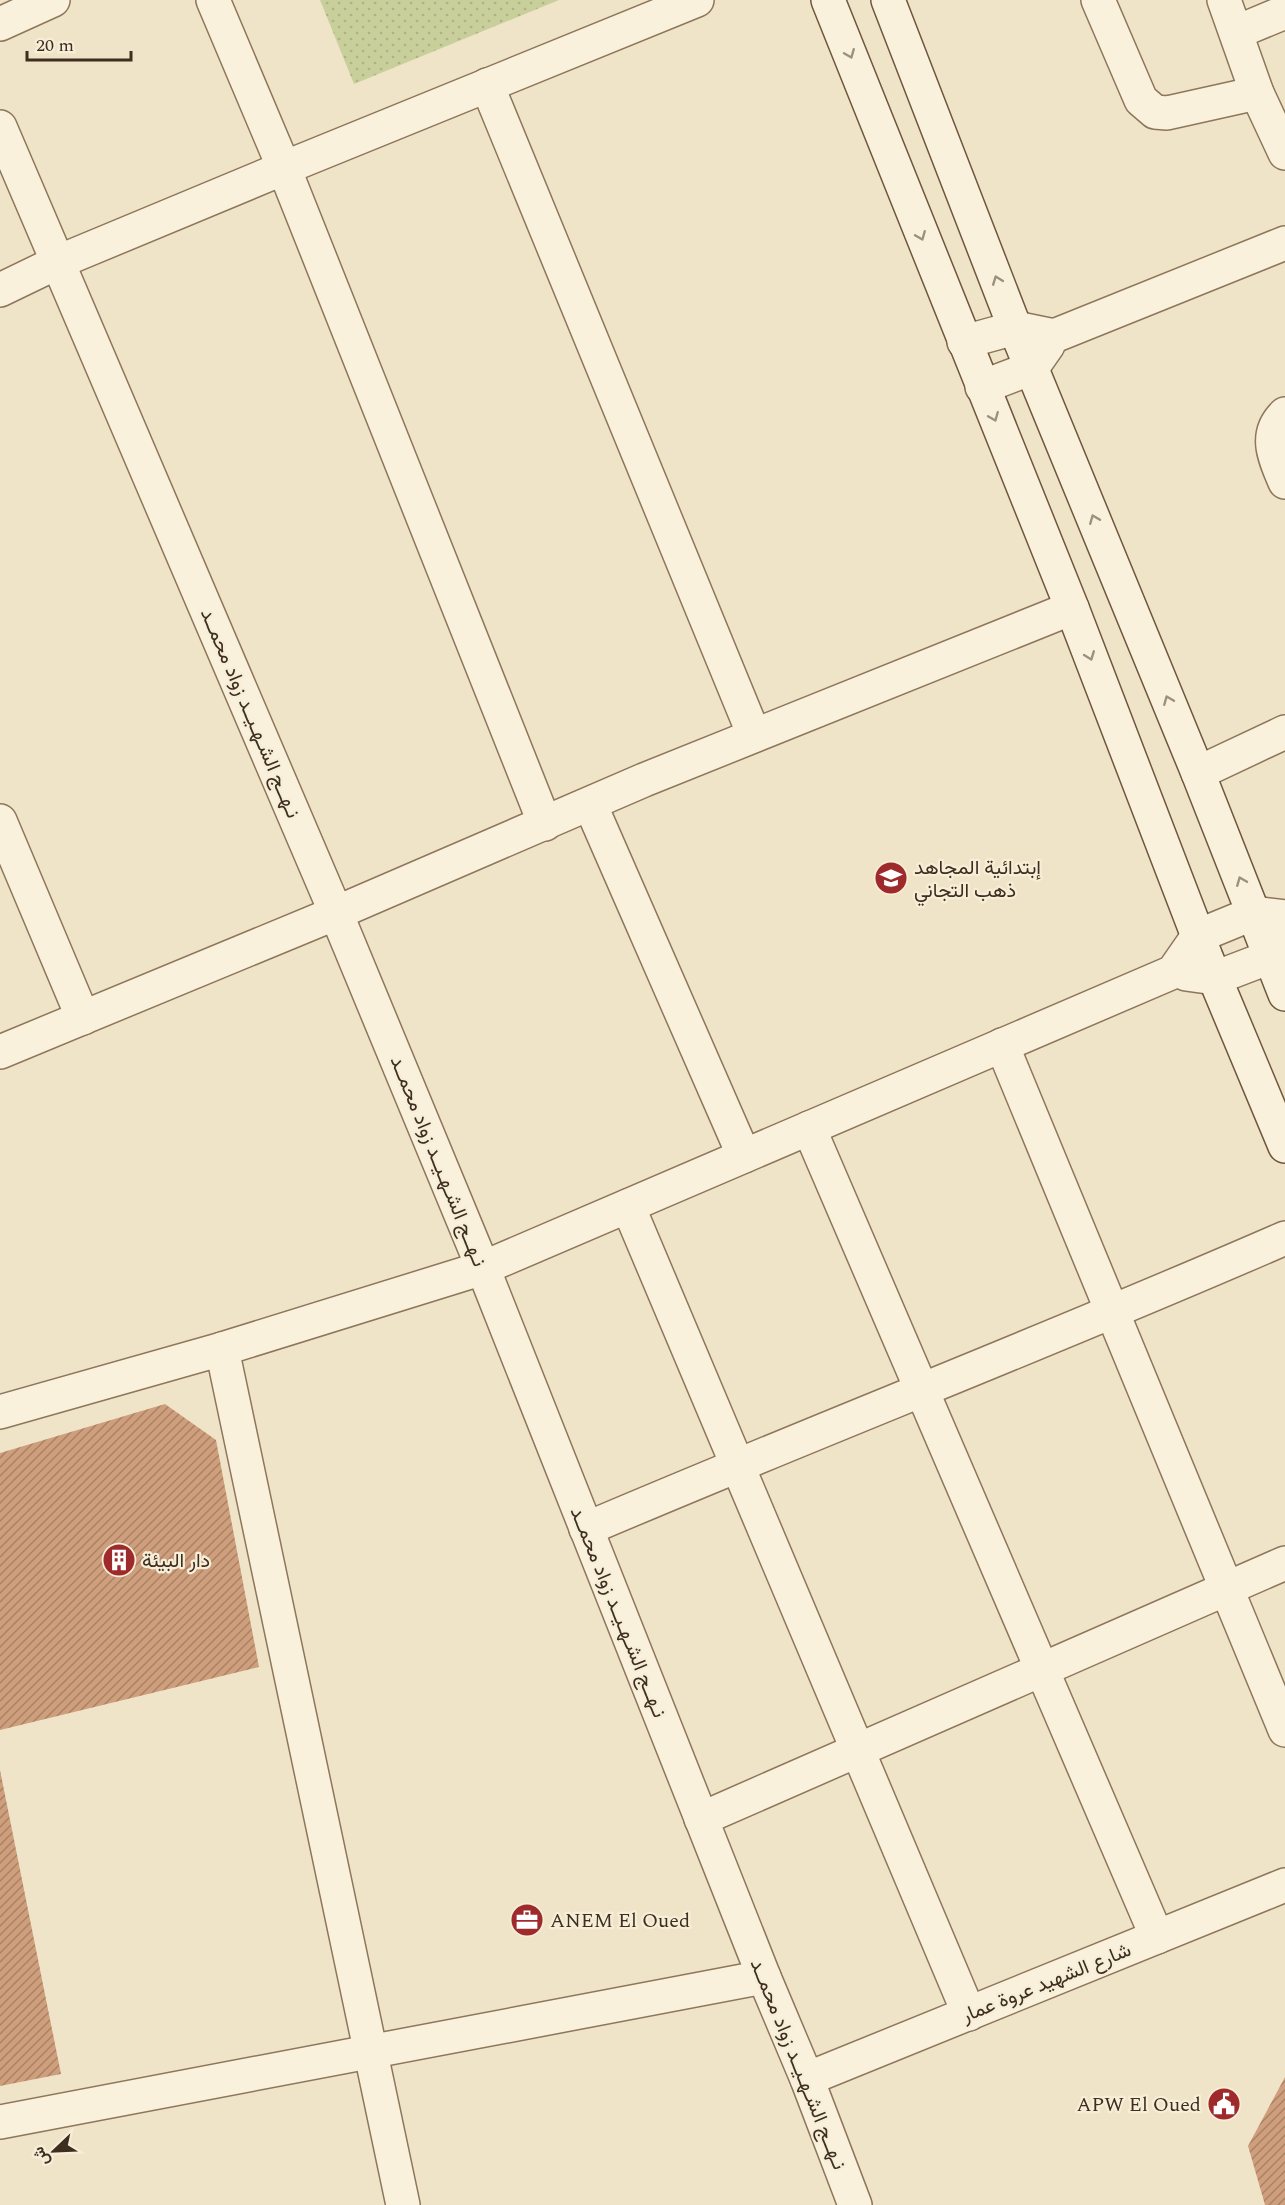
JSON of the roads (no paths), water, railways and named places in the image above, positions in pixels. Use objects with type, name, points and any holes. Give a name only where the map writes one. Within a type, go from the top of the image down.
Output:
[{"type":"street","points":[[0,24],[52,0]]},
{"type":"street","points":[[213,0],[284,168],[545,824]]},
{"type":"street","points":[[0,290],[58,262],[487,85],[633,12],[697,0]]},
{"type":"street","points":[[828,0],[1072,608],[1198,936],[1285,1146]]},
{"type":"street","points":[[888,0],[1015,328],[1198,773],[1270,915],[1285,994]]},
{"type":"street","points":[[1098,0],[1141,100],[1155,112],[1167,113],[1257,93]]},
{"type":"street","points":[[1224,0],[1257,93],[1285,153]]},
{"type":"street","points":[[1237,32],[1285,12]]},
{"type":"street","points":[[487,85],[754,735]]},
{"type":"street","name":"نـهــج الشـهـيــد زواد محمــد","points":[[0,127],[336,914],[483,1269],[764,1977],[807,2079],[855,2205]]},
{"type":"street","points":[[964,342],[1015,328],[1054,336],[1285,243]]},
{"type":"street","points":[[982,387],[1032,368],[1054,336]]},
{"type":"street","points":[[1285,414],[1273,433],[1272,450],[1285,482]]},
{"type":"street","points":[[0,1052],[336,914],[754,735],[1072,608]]},
{"type":"street","points":[[1198,773],[1285,732]]},
{"type":"street","points":[[590,804],[744,1156]]},
{"type":"street","points":[[0,821],[83,1018]]},
{"type":"street","points":[[1173,972],[1198,936],[1270,915]]},
{"type":"street","points":[[0,1412],[222,1349],[483,1269],[1173,972],[1215,978],[1277,947]]},
{"type":"street","points":[[1002,1045],[1285,1730]]},
{"type":"street","points":[[809,1128],[1157,1937]]},
{"type":"street","points":[[628,1206],[969,2014]]},
{"type":"street","points":[[586,1528],[738,1464],[1113,1313],[1285,1238]]},
{"type":"street","points":[[222,1349],[403,2205]]},
{"type":"street","points":[[701,1819],[1285,1563]]},
{"type":"street","name":"شارع الشهيد عروة عمار","points":[[807,2079],[1285,1885]]},
{"type":"street","points":[[0,2122],[764,1977]]},
{"type":"place","name":"إبتدائية المجاهد ذهب التجاني","points":[[891,878]]},
{"type":"place","name":"دار البيئة","points":[[119,1560]]},
{"type":"place","name":"ANEM El Oued","points":[[527,1920]]},
{"type":"place","name":"APW El Oued","points":[[1224,2104]]}]
